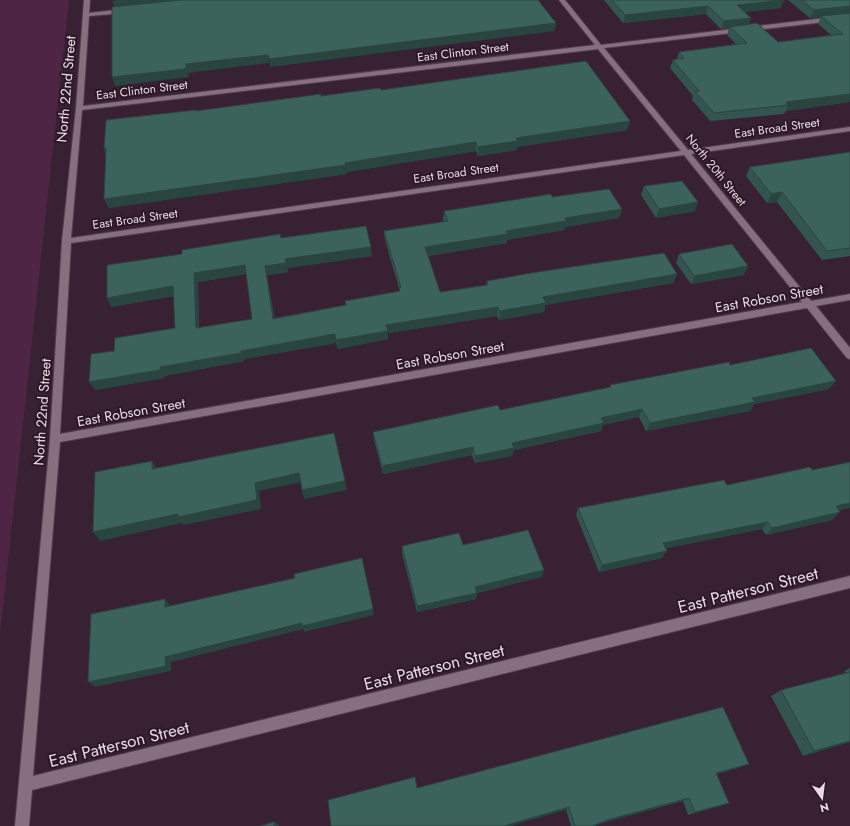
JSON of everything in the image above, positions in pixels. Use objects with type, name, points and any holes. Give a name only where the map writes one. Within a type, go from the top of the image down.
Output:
[{"type":"street","name":"North 22nd Street","points":[[22,826],[55,439],[66,241],[88,0]]},
{"type":"street","name":"North 20th Street","points":[[562,0],[850,356]]},
{"type":"street","points":[[86,15],[132,10]]},
{"type":"street","name":"East Clinton Street","points":[[79,108],[850,17]]},
{"type":"street","name":"East Broad Street","points":[[66,241],[686,152],[850,130]]},
{"type":"street","name":"East Robson Street","points":[[55,439],[850,298]]},
{"type":"street","name":"East Patterson Street","points":[[26,785],[850,582]]},
{"type":"shaded area","points":[[0,0],[69,0],[0,635]]},
{"type":"building","points":[[181,0],[538,0],[556,23],[269,59],[268,55],[186,64],[186,69],[112,77],[112,7]]},
{"type":"building","points":[[612,0],[783,0],[737,5],[751,18],[724,21],[708,6],[625,15]]},
{"type":"building","points":[[802,0],[850,0],[850,6],[814,10]]},
{"type":"building","points":[[850,13],[850,94],[786,102],[788,105],[714,113],[695,92],[699,91],[673,60],[684,58],[679,52],[747,43],[730,27],[757,23],[778,42],[843,34],[821,16]]},
{"type":"building","points":[[586,61],[630,121],[516,138],[518,141],[478,147],[476,142],[345,163],[346,165],[104,199],[106,148],[104,149],[106,120],[196,111],[321,94],[321,96],[380,88],[381,90]]},
{"type":"building","points":[[850,152],[850,248],[827,251],[782,192],[771,194],[750,167]]},
{"type":"building","points":[[682,181],[698,202],[659,209],[644,186]]},
{"type":"building","points":[[609,189],[622,209],[565,218],[566,221],[506,231],[508,234],[425,247],[440,292],[488,285],[487,281],[531,273],[664,253],[677,274],[543,297],[546,303],[500,311],[498,307],[386,325],[388,331],[336,340],[335,334],[241,351],[241,353],[160,367],[160,370],[89,382],[91,354],[114,351],[115,338],[175,328],[173,286],[107,298],[107,265],[182,254],[182,250],[280,234],[281,238],[366,226],[371,247],[285,259],[286,263],[265,266],[273,319],[346,305],[345,301],[400,291],[399,288],[401,287],[384,231],[448,221],[444,211],[551,194],[552,197]],"holes":[[[245,265],[252,319],[196,328],[194,273]]]},
{"type":"building","points":[[732,244],[748,266],[694,276],[679,254]]},
{"type":"building","points":[[811,348],[836,381],[752,398],[755,402],[650,423],[642,409],[601,418],[604,423],[512,443],[514,448],[475,456],[473,447],[382,466],[373,432],[498,405],[500,410],[611,387],[610,385],[729,362],[730,365]]},
{"type":"building","points":[[334,433],[345,481],[302,490],[299,473],[255,483],[257,500],[178,517],[178,514],[93,532],[95,472],[152,461],[152,469]]},
{"type":"building","points":[[850,462],[850,503],[836,506],[840,512],[772,528],[768,522],[663,543],[667,551],[602,565],[578,508],[724,480],[727,485],[810,467],[812,470]]},
{"type":"building","points":[[528,530],[544,570],[475,587],[477,593],[417,606],[402,546],[459,533],[463,545]]},
{"type":"building","points":[[362,558],[373,609],[302,626],[302,623],[165,657],[166,666],[88,682],[91,614],[165,599],[165,607],[295,578],[294,574]]},
{"type":"building","points":[[850,672],[850,741],[814,751],[781,690]]},
{"type":"building","points":[[723,707],[749,764],[716,773],[729,803],[695,812],[689,798],[607,820],[592,826],[575,826],[569,807],[504,826],[331,826],[328,800],[415,777],[417,788]]},
{"type":"building","points":[[274,822],[274,826],[260,826]]}]
